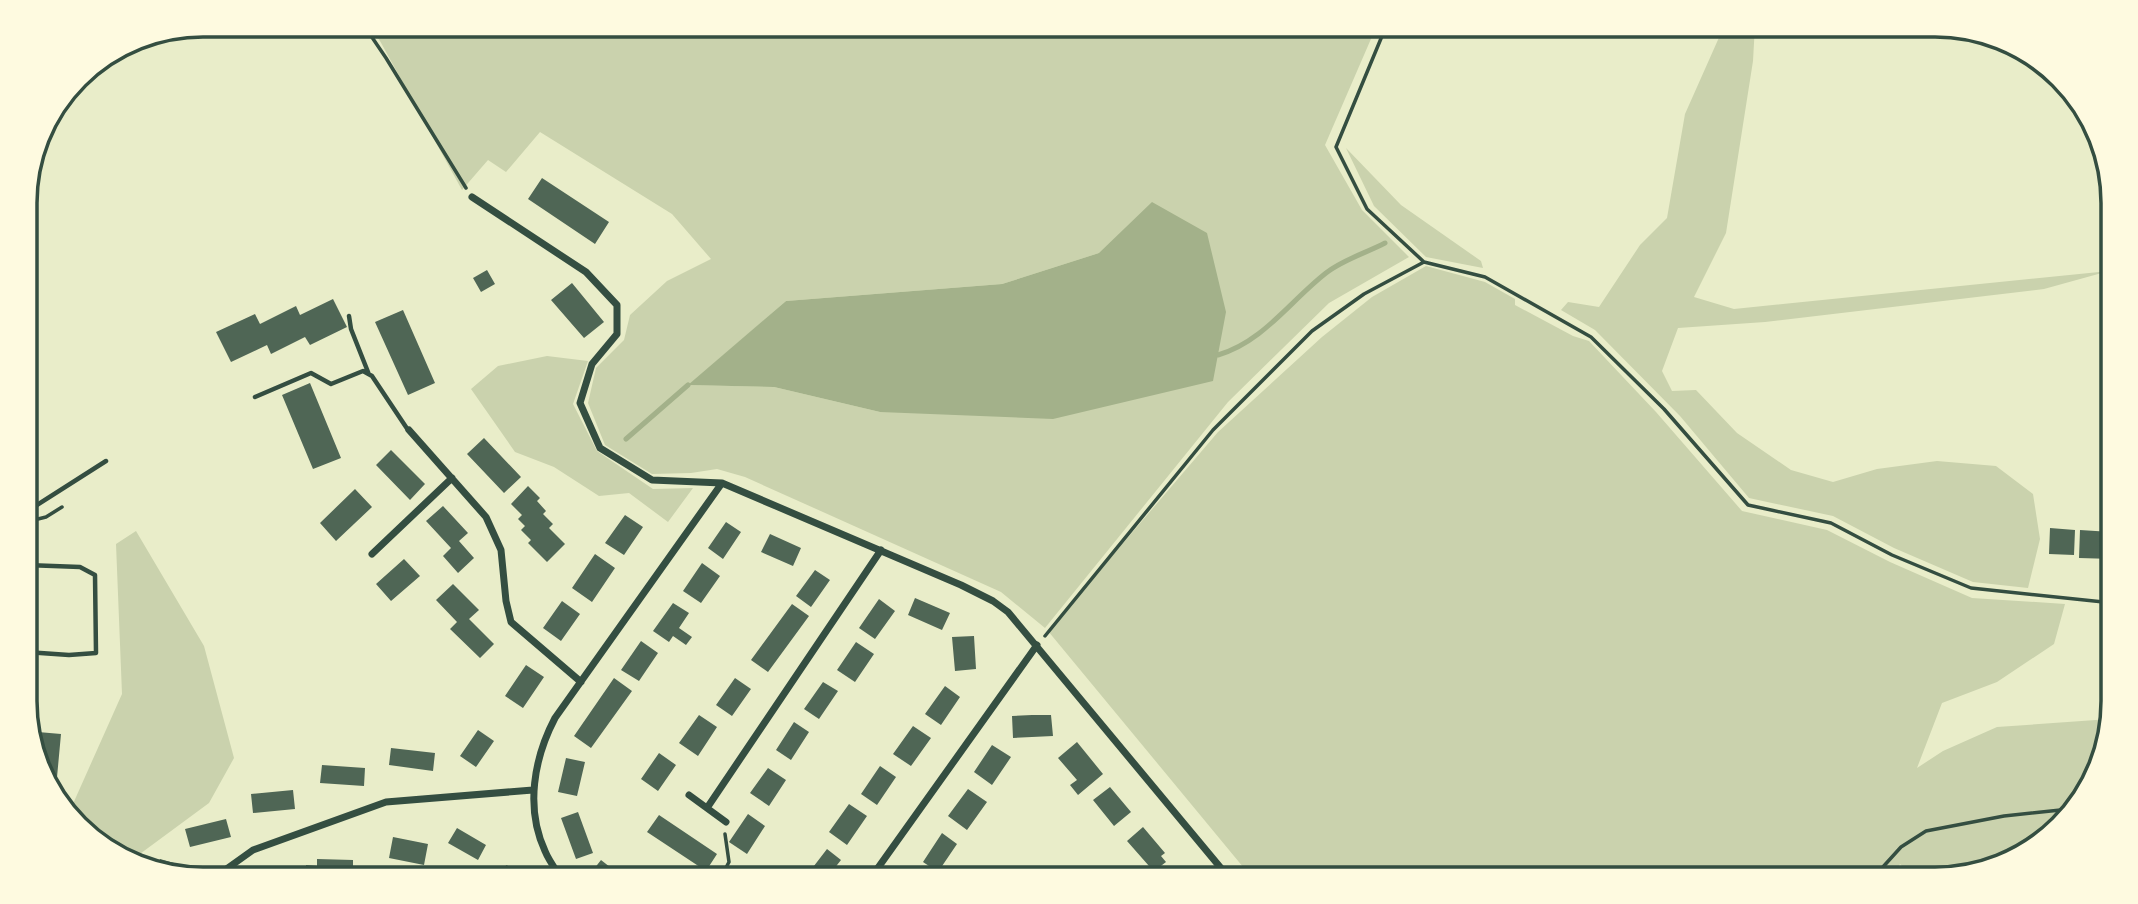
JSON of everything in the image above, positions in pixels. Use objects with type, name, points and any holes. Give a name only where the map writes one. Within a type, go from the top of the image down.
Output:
[{"type":"street","points":[[472,197],[586,272],[617,305],[617,334],[592,364],[580,403],[600,447],[652,480],[722,482],[993,601],[1007,612],[1037,645],[1220,867]]},
{"type":"street","points":[[409,430],[486,517],[502,550],[506,601],[511,622],[581,681]]},
{"type":"street","points":[[372,554],[452,478]]},
{"type":"street","points":[[556,867],[541,840],[533,789],[543,742],[555,718],[722,482]]},
{"type":"street","points":[[707,808],[881,550]]},
{"type":"street","points":[[878,867],[1037,645]]},
{"type":"street","points":[[229,867],[253,850],[386,802],[533,789]]},
{"type":"street","points":[[690,794],[726,822]]},
{"type":"lane","points":[[349,316],[351,329],[368,372],[409,430]]},
{"type":"lane","points":[[254,397],[311,373],[331,384],[357,372],[368,372]]},
{"type":"lane","points":[[37,506],[106,461]]},
{"type":"lane","points":[[37,565],[80,567],[96,575],[97,612],[96,653],[69,655],[37,653]]},
{"type":"path","points":[[372,37],[472,197]]},
{"type":"path","points":[[1382,37],[1336,147],[1367,209],[1424,262],[1485,277],[1591,337],[1664,409],[1748,505],[1831,523],[1892,555],[1971,588],[2101,603]]},
{"type":"path","points":[[1037,645],[1213,430],[1312,331],[1364,293],[1424,262]]},
{"type":"path","points":[[1883,867],[1901,847],[1926,831],[2004,816],[2060,810]]},
{"type":"path","points":[[726,822],[725,837],[729,862],[726,867]]},
{"type":"shaded area","points":[[377,37],[1372,37],[1325,145],[1362,210],[1409,257],[1329,303],[1228,402],[1045,628],[1001,592],[745,477],[717,469],[652,474],[605,445],[588,403],[596,368],[624,340],[630,315],[667,281],[711,259],[672,214],[540,132],[506,172],[488,160],[462,190]],"holes":[[[1099,253],[880,412],[774,387],[689,385],[786,301],[1002,284]]]},
{"type":"shaded area","points":[[1719,37],[1754,37],[1753,61],[1726,233],[1694,297],[1734,309],[2101,272],[2044,289],[1765,322],[1678,328],[1662,371],[1672,391],[1696,390],[1737,433],[1791,470],[1833,482],[1877,469],[1937,461],[1996,466],[2033,494],[2040,539],[2028,588],[1973,582],[1894,548],[1833,516],[1749,498],[1680,416],[1595,330],[1561,310],[1568,302],[1599,307],[1640,245],[1667,218],[1685,114]]},
{"type":"shaded area","points":[[1346,148],[1401,205],[1481,261],[1483,268],[1426,257],[1374,206]]},
{"type":"shaded area","points":[[1152,202],[1207,233],[1226,312],[1213,381],[1053,419],[880,412],[774,387],[688,385],[786,301],[1002,284],[1099,253]]},
{"type":"shaded area","points":[[1426,266],[1485,282],[1515,299],[1515,305],[1573,336],[1589,341],[1656,412],[1742,511],[1827,530],[1890,562],[1972,598],[2065,604],[2054,644],[1997,682],[1942,703],[1917,768],[1943,751],[1997,727],[2100,720],[2089,765],[2067,802],[2045,826],[2009,850],[1968,864],[1946,867],[1903,867],[1900,864],[1898,867],[1243,867],[1048,631],[1218,432],[1322,337],[1372,297]]},
{"type":"shaded area","points":[[547,356],[588,361],[573,404],[597,451],[653,489],[693,488],[668,522],[629,493],[599,496],[554,467],[515,452],[471,389],[498,366]]},
{"type":"shaded area","points":[[136,531],[204,646],[234,758],[209,803],[139,855],[102,833],[73,804],[122,694],[116,544]]},
{"type":"building","points":[[542,178],[609,222],[595,244],[528,199]]},
{"type":"building","points":[[487,270],[495,284],[481,292],[473,278]]},
{"type":"building","points":[[572,283],[604,322],[584,338],[551,300]]},
{"type":"building","points":[[333,299],[347,327],[310,345],[305,337],[271,354],[267,345],[231,362],[216,332],[255,314],[260,324],[296,306],[300,315]]},
{"type":"building","points":[[403,310],[435,383],[408,395],[375,322]]},
{"type":"building","points":[[310,383],[341,458],[313,469],[282,395]]},
{"type":"building","points":[[484,438],[521,477],[504,493],[467,454]]},
{"type":"building","points":[[391,450],[425,484],[410,500],[376,465]]},
{"type":"building","points":[[528,486],[540,498],[537,501],[546,511],[543,514],[553,524],[549,528],[565,544],[547,562],[528,543],[531,540],[521,530],[525,526],[518,519],[522,515],[511,504]]},
{"type":"building","points":[[355,489],[372,507],[336,541],[320,523]]},
{"type":"building","points":[[443,506],[468,533],[459,541],[474,558],[458,573],[443,556],[451,548],[426,521]]},
{"type":"building","points":[[625,515],[643,527],[624,555],[605,543]]},
{"type":"building","points":[[726,522],[741,532],[723,559],[708,548]]},
{"type":"building","points":[[2050,528],[2075,530],[2074,555],[2049,554]]},
{"type":"building","points":[[2080,530],[2101,531],[2101,559],[2079,558]]},
{"type":"building","points":[[770,534],[801,548],[793,566],[761,552]]},
{"type":"building","points":[[595,554],[615,568],[592,602],[572,588]]},
{"type":"building","points":[[404,559],[420,576],[391,601],[376,584]]},
{"type":"building","points":[[702,563],[720,576],[701,603],[683,591]]},
{"type":"building","points":[[815,570],[830,580],[811,607],[796,596]]},
{"type":"building","points":[[453,584],[479,610],[469,619],[494,644],[480,658],[450,629],[457,622],[436,600]]},
{"type":"building","points":[[915,598],[950,613],[942,630],[908,615]]},
{"type":"building","points":[[879,599],[895,611],[875,639],[859,628]]},
{"type":"building","points":[[562,601],[580,614],[561,641],[543,628]]},
{"type":"building","points":[[673,603],[689,613],[679,628],[692,637],[686,645],[673,636],[669,642],[653,631]]},
{"type":"building","points":[[792,604],[809,616],[768,672],[751,660]]},
{"type":"building","points":[[974,636],[976,669],[955,671],[952,637]]},
{"type":"building","points":[[641,641],[658,653],[639,681],[621,670]]},
{"type":"building","points":[[856,642],[874,654],[855,682],[837,670]]},
{"type":"building","points":[[526,665],[544,677],[523,708],[505,696]]},
{"type":"building","points":[[614,678],[632,691],[591,748],[574,736]]},
{"type":"building","points":[[735,678],[751,689],[732,716],[716,705]]},
{"type":"building","points":[[823,682],[838,691],[819,719],[804,709]]},
{"type":"building","points":[[945,686],[960,697],[941,725],[925,714]]},
{"type":"building","points":[[699,715],[717,727],[698,756],[679,743]]},
{"type":"building","points":[[1051,715],[1053,736],[1013,738],[1012,716]]},
{"type":"building","points":[[794,722],[809,732],[791,760],[776,750]]},
{"type":"building","points":[[913,726],[931,738],[911,766],[893,754]]},
{"type":"building","points":[[478,730],[494,741],[476,767],[460,756]]},
{"type":"building","points":[[40,732],[61,734],[57,780],[49,765]]},
{"type":"building","points":[[1077,742],[1103,774],[1078,795],[1070,785],[1077,780],[1058,758]]},
{"type":"building","points":[[992,745],[1011,757],[992,785],[974,772]]},
{"type":"building","points":[[391,748],[435,753],[433,771],[389,765]]},
{"type":"building","points":[[659,753],[676,765],[658,791],[641,779]]},
{"type":"building","points":[[566,758],[585,762],[577,796],[558,792]]},
{"type":"building","points":[[322,765],[365,768],[364,786],[320,783]]},
{"type":"building","points":[[880,766],[896,777],[877,805],[861,794]]},
{"type":"building","points":[[768,768],[786,780],[769,806],[750,793]]},
{"type":"building","points":[[1110,787],[1131,812],[1114,826],[1093,800]]},
{"type":"building","points":[[968,789],[987,802],[967,830],[948,816]]},
{"type":"building","points":[[293,790],[295,809],[253,813],[251,794]]},
{"type":"building","points":[[849,804],[867,816],[847,845],[829,832]]},
{"type":"building","points":[[578,812],[593,853],[576,859],[561,818]]},
{"type":"building","points":[[748,814],[765,826],[747,854],[729,842]]},
{"type":"building","points":[[659,815],[717,854],[709,867],[700,867],[647,832]]},
{"type":"building","points":[[226,819],[231,837],[190,847],[185,829]]},
{"type":"building","points":[[1143,827],[1165,853],[1161,856],[1166,862],[1159,867],[1148,867],[1127,841]]},
{"type":"building","points":[[457,828],[486,845],[478,860],[448,843]]},
{"type":"building","points":[[942,833],[957,844],[941,867],[930,867],[923,862]]},
{"type":"building","points":[[393,837],[428,844],[424,865],[389,858]]},
{"type":"building","points":[[827,849],[841,860],[835,867],[813,867]]},
{"type":"building","points":[[160,859],[181,865],[170,864]]},
{"type":"building","points":[[317,859],[353,860],[353,867],[306,867],[306,865],[317,866]]},
{"type":"building","points":[[601,860],[610,867],[596,867]]},
{"type":"waterway","points":[[1218,355],[1249,341],[1332,268],[1385,243]]},
{"type":"waterway","points":[[626,439],[688,385]]}]
